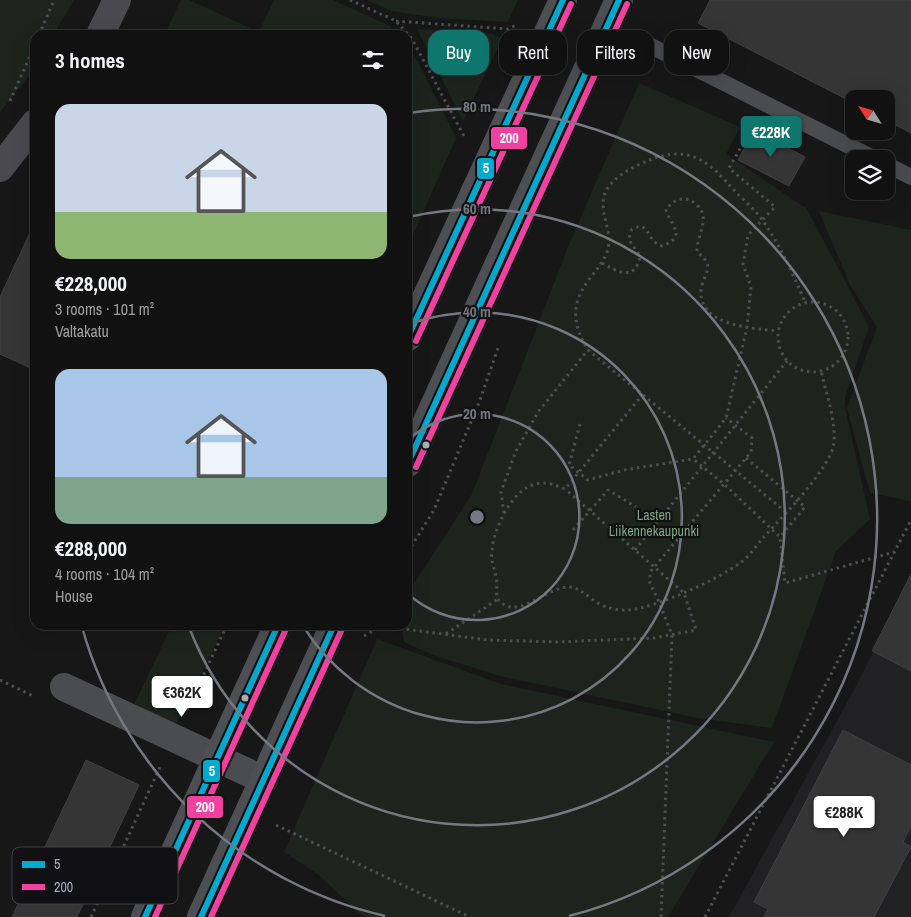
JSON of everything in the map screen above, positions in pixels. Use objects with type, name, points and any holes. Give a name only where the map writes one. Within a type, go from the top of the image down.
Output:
[{"type":"main road","points":[[412,328],[563,0]]},
{"type":"main road","points":[[412,454],[619,0]]},
{"type":"main road","points":[[177,847],[276,630]]},
{"type":"main road","points":[[201,917],[332,630]]},
{"type":"main road","points":[[145,917],[151,904]]},
{"type":"street","points":[[102,30],[117,0]]},
{"type":"street","points":[[0,168],[30,130]]},
{"type":"street","points":[[64,687],[264,780]]},
{"type":"lane","points":[[654,48],[857,150]]},
{"type":"lane","points":[[895,169],[911,177]]},
{"type":"path","points":[[41,30],[54,0]]},
{"type":"path","points":[[350,0],[396,21],[404,30]]},
{"type":"path","points":[[412,38],[468,143]]},
{"type":"path","points":[[8,107],[30,56]]},
{"type":"path","points":[[580,424],[569,465],[588,480],[624,470],[693,459],[726,418],[747,327],[750,287],[743,264],[748,235],[775,207],[729,168],[755,123]]},
{"type":"path","points":[[786,512],[588,350],[579,335],[575,319],[577,301],[587,282],[608,251],[609,238],[604,218],[603,203],[606,190],[627,171],[661,156],[677,154],[694,157],[714,168],[762,220],[786,258],[805,302]]},
{"type":"path","points":[[602,262],[621,273],[633,271],[640,257],[638,252],[630,245],[629,240],[632,229],[637,226],[644,227],[653,242],[662,246],[666,245],[674,238],[676,230],[666,210],[676,200],[692,201],[700,208],[703,216],[703,226],[697,251],[708,266],[701,288],[703,301],[710,313],[717,318],[747,327],[777,331]]},
{"type":"path","points":[[817,301],[829,305],[839,312],[846,323],[849,335],[847,347],[842,358],[832,367],[821,371],[808,372],[797,368],[787,361],[781,352],[778,342],[777,331],[787,312],[805,302],[817,301]]},
{"type":"path","points":[[504,513],[501,492],[516,451],[538,412],[588,350]]},
{"type":"path","points":[[635,550],[787,361]]},
{"type":"path","points":[[412,630],[488,640],[556,642],[654,638],[696,630],[684,593],[565,489],[547,483],[534,484],[511,503],[498,524],[491,559],[497,583],[496,593],[498,599],[506,606],[519,606],[559,588],[570,586],[579,589],[597,603],[616,610],[636,609],[684,593],[724,574],[741,562],[821,470],[830,455],[834,442],[829,403],[821,371]]},
{"type":"path","points":[[565,489],[643,394]]},
{"type":"path","points":[[661,917],[672,635],[650,583],[650,572],[751,452],[752,438],[726,418]]},
{"type":"path","points":[[746,458],[805,507],[780,537]]},
{"type":"path","points":[[693,459],[724,484],[780,537],[785,583],[894,552]]},
{"type":"path","points":[[573,530],[608,490],[636,507]]},
{"type":"path","points":[[704,917],[911,520]]},
{"type":"path","points":[[445,634],[498,599]]},
{"type":"path","points":[[124,847],[225,630]]},
{"type":"path","points":[[360,638],[375,630]]},
{"type":"path","points":[[92,917],[98,904]]},
{"type":"shaded area","points":[[911,578],[911,917],[729,917],[854,690]]},
{"type":"green space","points":[[0,0],[74,0],[56,30],[30,30],[30,74],[0,112]]},
{"type":"green space","points":[[181,0],[189,0],[255,30],[166,30]]},
{"type":"green space","points":[[274,0],[333,0],[390,26],[393,30],[260,30]]},
{"type":"green space","points":[[368,0],[518,0],[508,22],[437,18],[392,11]]},
{"type":"green space","points":[[417,29],[432,30],[428,30],[428,51]]},
{"type":"green space","points":[[489,34],[499,38],[499,45],[489,66]]},
{"type":"green space","points":[[412,53],[456,138],[412,237]]},
{"type":"green space","points":[[440,75],[485,75],[463,121]]},
{"type":"green space","name":"Lasten Liikennekaupunki","points":[[639,83],[740,127],[726,154],[807,209],[869,327],[845,397],[845,408],[870,519],[836,551],[772,728],[698,718],[500,676],[433,655],[404,642],[402,630],[412,630],[412,587],[472,494],[568,247]]},
{"type":"green space","points":[[819,211],[911,230],[911,501],[870,493],[847,408],[877,327],[850,285]]},
{"type":"green space","points":[[170,630],[221,630],[175,726],[134,705]]},
{"type":"green space","points":[[377,639],[501,684],[774,742],[668,917],[363,917],[319,875],[284,852]]},
{"type":"building","points":[[710,0],[911,0],[911,133],[895,125],[895,90],[845,90],[845,98],[729,39],[729,30],[712,30],[698,23]]},
{"type":"building","points":[[754,130],[805,157],[789,186],[738,160]]},
{"type":"building","points":[[30,233],[30,368],[0,354],[0,297]]},
{"type":"building","points":[[911,574],[911,671],[872,651]]},
{"type":"building","points":[[843,730],[911,765],[911,826],[903,842],[911,847],[874,917],[764,917],[768,909],[754,902]]},
{"type":"building","points":[[86,760],[139,785],[110,847],[45,847]]},
{"type":"building","points":[[18,904],[83,904],[77,917],[12,917]]},
{"type":"transit line","name":"5","points":[[412,328],[563,0]]},
{"type":"transit line","name":"5","points":[[412,454],[619,0]]},
{"type":"transit line","name":"200","points":[[416,341],[571,4]]},
{"type":"transit line","name":"200","points":[[416,467],[627,4]]},
{"type":"transit line","name":"5","points":[[177,847],[276,630]]},
{"type":"transit line","name":"200","points":[[178,866],[286,630]]},
{"type":"transit line","name":"5","points":[[201,917],[332,630]]},
{"type":"transit line","name":"200","points":[[211,917],[342,630]]},
{"type":"transit line","name":"5","points":[[145,917],[151,904]]},
{"type":"transit line","name":"200","points":[[155,917],[161,904]]}]
